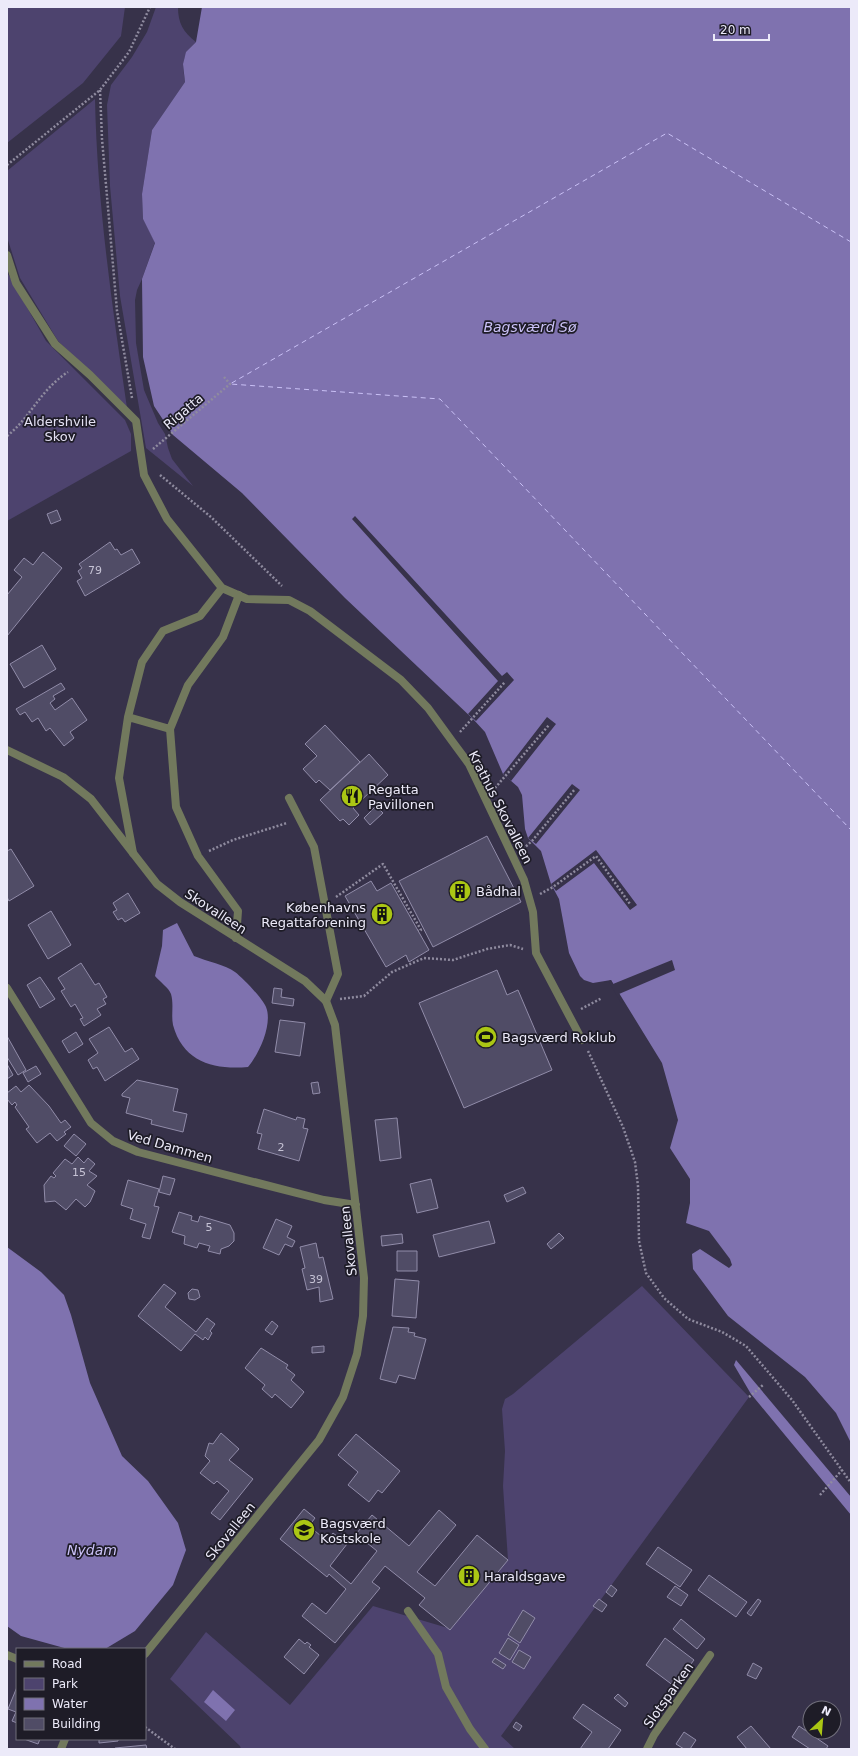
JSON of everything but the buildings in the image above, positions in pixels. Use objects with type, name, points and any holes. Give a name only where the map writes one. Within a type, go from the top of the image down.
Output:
[{"type":"street","points":[[7,255],[16,283],[55,344],[136,421]]},
{"type":"street","name":"Krathus Skovalleen","points":[[136,421],[144,475],[167,519],[222,588],[247,599],[289,600],[310,611],[401,680],[428,708],[469,764],[524,880],[530,899],[536,953],[582,1040]]},
{"type":"street","points":[[133,856],[119,778],[128,717],[142,662],[163,631],[200,616],[222,588]]},
{"type":"street","points":[[236,938],[238,911],[198,856],[176,807],[170,729],[188,685],[223,637],[239,595]]},
{"type":"street","points":[[128,717],[170,729]]},
{"type":"street","name":"Skovalleen","points":[[7,750],[64,776],[91,799],[133,856],[157,884],[180,902],[305,982],[326,1001],[335,1025],[364,1278],[363,1316],[357,1354],[343,1398],[319,1440],[146,1653]]},
{"type":"street","points":[[289,798],[314,847],[338,974],[326,1001]]},
{"type":"street","name":"Ved Dammen","points":[[7,988],[91,1123],[113,1141],[153,1156],[324,1200],[356,1205]]},
{"type":"street","points":[[408,1611],[438,1654],[446,1688],[470,1729],[484,1749]]},
{"type":"street","name":"Slotsparken","points":[[647,1749],[654,1735],[710,1655]]},
{"type":"path","points":[[7,165],[100,90],[129,52],[150,7]]},
{"type":"path","points":[[100,90],[102,147],[116,311],[136,421]]},
{"type":"path","points":[[7,436],[16,429],[54,381],[79,366]]},
{"type":"path","name":"Rigatta","points":[[142,459],[230,384],[224,378]]},
{"type":"path","points":[[142,459],[211,517],[280,584],[289,600]]},
{"type":"path","points":[[452,741],[505,682]]},
{"type":"path","points":[[485,798],[506,777],[549,724]]},
{"type":"path","points":[[513,857],[532,841],[575,789]]},
{"type":"path","points":[[198,856],[233,840],[276,827]]},
{"type":"path","points":[[530,899],[553,887],[596,856],[630,904]]},
{"type":"path","points":[[325,906],[383,864],[417,924],[420,930],[418,931]]},
{"type":"path","points":[[417,924],[421,922]]},
{"type":"path","points":[[326,1001],[364,996],[392,972],[424,958],[453,960],[487,949],[510,945],[536,953]]},
{"type":"path","points":[[569,1015],[602,998]]},
{"type":"path","points":[[582,1040],[623,1126],[635,1162],[638,1186],[639,1241],[646,1273],[664,1298],[688,1319],[722,1332],[746,1346],[792,1400],[851,1483]]},
{"type":"path","points":[[749,1397],[763,1384]]},
{"type":"path","points":[[820,1495],[842,1470]]},
{"type":"path","points":[[146,1729],[175,1749]]},
{"type":"green space","points":[[7,7],[125,7],[121,36],[83,83],[7,143]]},
{"type":"green space","points":[[156,7],[178,7],[182,27],[196,42],[188,51],[184,60],[183,69],[185,82],[152,130],[142,194],[143,219],[155,242],[137,290],[135,300],[136,343],[144,390],[158,423],[165,434],[172,459],[193,486],[146,448],[120,296],[110,186],[107,105],[111,85],[132,57],[147,32]]},
{"type":"green space","points":[[95,99],[96,138],[106,254],[127,408],[58,341],[20,278],[7,237],[7,171]]},
{"type":"green space","name":"Aldershvile Skov","points":[[7,272],[46,341],[125,420],[131,434],[131,451],[7,521]]},
{"type":"green space","points":[[642,1286],[749,1397],[501,1736],[515,1749],[241,1749],[240,1746],[170,1679],[206,1632],[290,1705],[373,1606],[448,1628],[508,1560],[503,1486],[505,1451],[502,1409],[505,1399],[513,1394]]},
{"type":"water","name":"Bagsværd Sø","points":[[202,7],[851,7],[851,1443],[836,1413],[805,1377],[728,1316],[693,1269],[692,1254],[700,1249],[729,1268],[732,1265],[730,1259],[709,1231],[686,1223],[690,1203],[690,1179],[670,1148],[678,1120],[662,1063],[611,980],[593,983],[584,980],[580,976],[569,953],[559,899],[551,884],[541,851],[528,838],[525,829],[522,795],[518,787],[503,774],[485,732],[345,598],[242,493],[173,435],[154,406],[143,357],[142,279],[155,243],[143,219],[142,194],[152,130],[185,82],[183,64],[186,52],[196,42]]},
{"type":"water","points":[[177,923],[194,956],[221,965],[235,972],[252,988],[266,1007],[268,1022],[264,1038],[256,1055],[248,1067],[223,1067],[202,1061],[184,1048],[178,1038],[173,1025],[171,994],[155,976],[162,946],[163,930]]},
{"type":"water","name":"Nydam","points":[[7,1247],[41,1272],[64,1295],[90,1383],[122,1456],[148,1481],[178,1523],[186,1550],[173,1585],[135,1631],[107,1648],[64,1648],[21,1636],[7,1626]]},
{"type":"water","points":[[736,1360],[851,1497],[851,1515],[751,1394],[734,1365]]},
{"type":"water","points":[[213,1690],[235,1710],[226,1721],[204,1702]]},
{"type":"pier","points":[[355,516],[502,676],[507,672],[514,680],[476,721],[468,714],[498,681],[352,519]]},
{"type":"pier","points":[[547,717],[556,724],[511,781],[503,774]]},
{"type":"pier","points":[[572,784],[580,790],[536,844],[528,838]]},
{"type":"pier","points":[[596,850],[637,905],[630,910],[594,863],[556,891],[551,884]]},
{"type":"pier","points":[[672,960],[675,970],[619,994],[623,1002],[621,1003],[609,982],[604,983],[611,980],[613,984]]},
{"type":"ferry route","points":[[851,242],[667,133],[230,384],[440,399],[851,830]]},
{"type":"place","name":"Regatta Pavillonen","points":[[352,796]]},
{"type":"place","name":"Bådhal","points":[[460,891]]},
{"type":"place","name":"Københavns Regattaforening","points":[[382,914]]},
{"type":"place","name":"Bagsværd Roklub","points":[[486,1037]]},
{"type":"place","name":"Bagsværd Kostskole","points":[[304,1530]]},
{"type":"place","name":"Haraldsgave","points":[[469,1576]]}]
